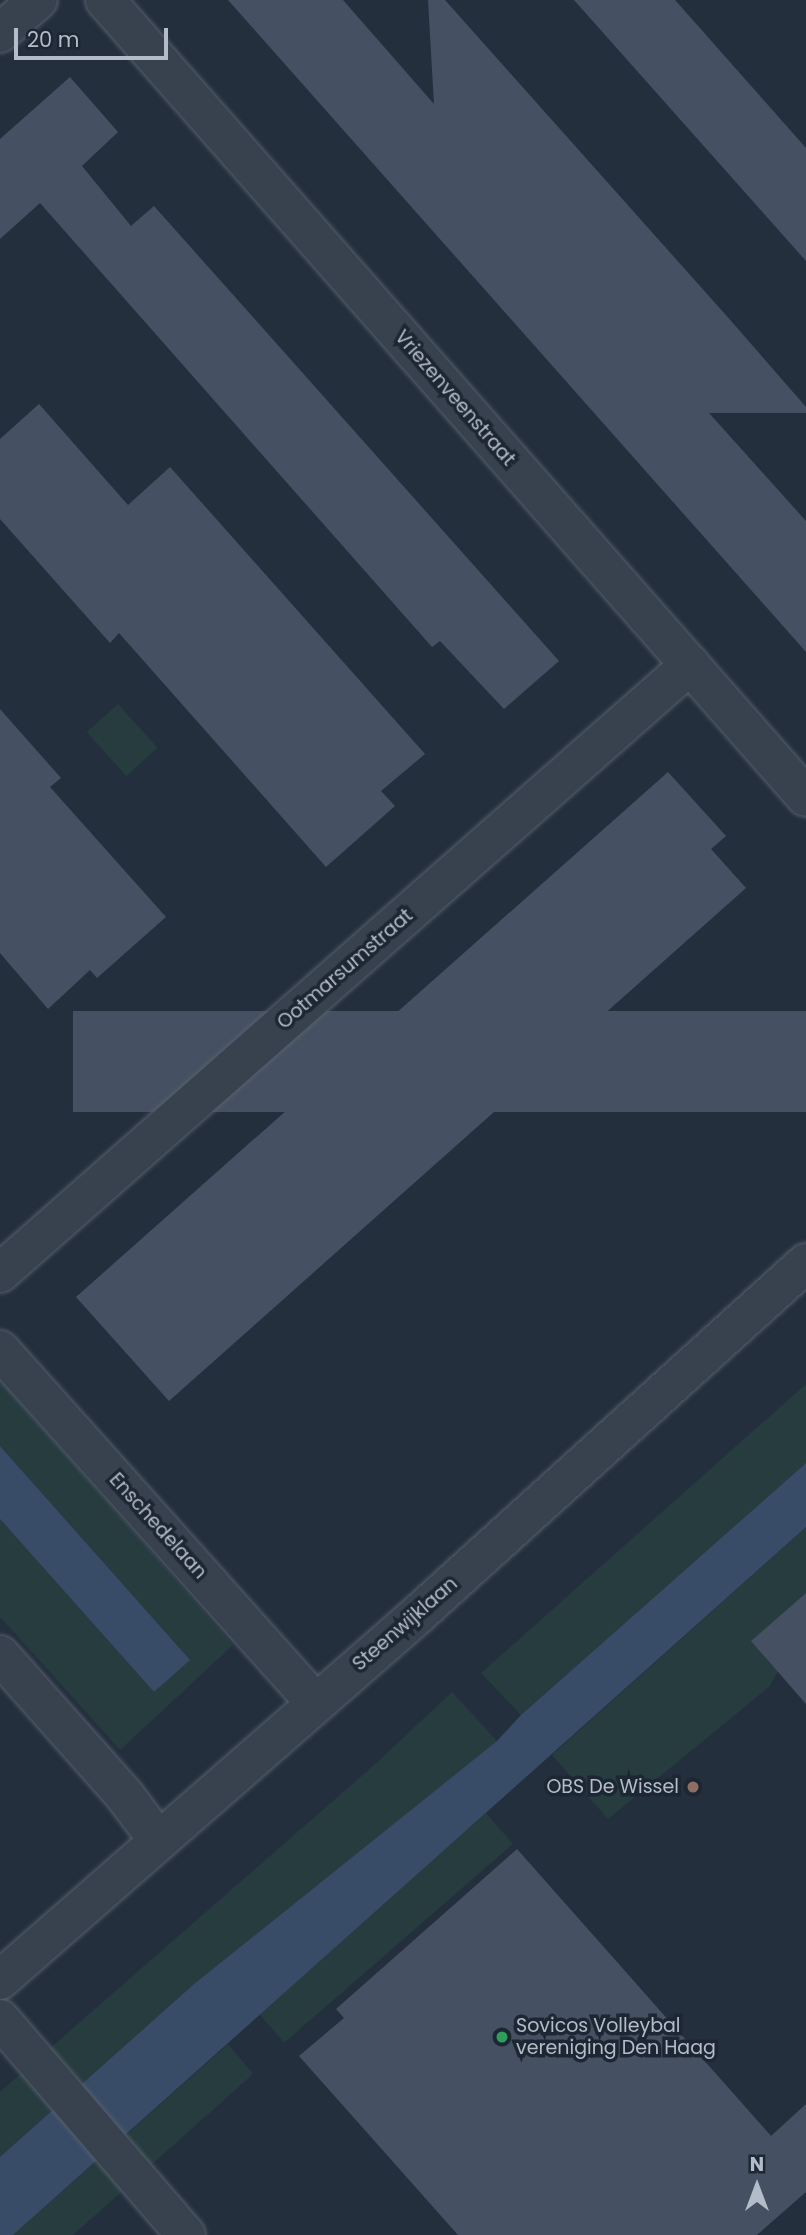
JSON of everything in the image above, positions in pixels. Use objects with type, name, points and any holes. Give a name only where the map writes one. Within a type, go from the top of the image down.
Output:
[{"type":"street","points":[[0,33],[38,0]]},
{"type":"street","name":"Vriezenveenstraat","points":[[105,0],[806,797]]},
{"type":"street","name":"Ootmarsumstraat","points":[[0,1273],[690,665]]},
{"type":"street","name":"Steenwijklaan","points":[[0,1980],[414,1618],[806,1264]]},
{"type":"street","name":"Enschedelaan","points":[[0,1350],[316,1703]]},
{"type":"street","points":[[0,1655],[125,1796],[158,1840]]},
{"type":"street","points":[[0,2019],[186,2235]]},
{"type":"green space","points":[[118,704],[157,748],[126,776],[87,732]]},
{"type":"green space","points":[[0,1380],[233,1645],[120,1750],[0,1617],[0,1519],[154,1692],[189,1660],[0,1446]]},
{"type":"green space","points":[[806,1384],[806,1463],[521,1715],[481,1673]]},
{"type":"green space","points":[[806,1527],[806,1624],[769,1687],[608,1819],[552,1755]]},
{"type":"green space","points":[[452,1692],[497,1741],[194,1984],[0,2157],[0,2092],[372,1767]]},
{"type":"green space","points":[[486,1813],[513,1844],[284,2043],[257,2012]]},
{"type":"green space","points":[[228,2044],[253,2074],[73,2235],[13,2235]]},
{"type":"water","points":[[0,1446],[190,1660],[154,1692],[0,1519]]},
{"type":"water","points":[[806,1463],[806,1527],[13,2235],[0,2235],[0,2157],[194,1984],[497,1741],[521,1715]]},
{"type":"building","points":[[228,0],[343,0],[434,104],[428,0],[445,0],[732,322],[806,407],[806,413],[709,413],[806,521],[806,652]]},
{"type":"building","points":[[574,0],[675,0],[806,148],[806,261]]},
{"type":"building","points":[[70,77],[118,132],[82,166],[131,226],[154,206],[559,661],[504,709],[440,641],[432,647],[40,203],[0,239],[0,139]]},
{"type":"building","points":[[39,404],[128,505],[170,467],[425,754],[381,791],[395,806],[326,867],[119,633],[110,643],[0,519],[0,439]]},
{"type":"building","points":[[0,709],[61,778],[50,787],[166,917],[97,978],[90,970],[48,1009],[0,953]]},
{"type":"building","points":[[668,772],[726,836],[711,849],[746,888],[169,1401],[76,1297]]},
{"type":"building","points":[[73,1011],[806,1011],[806,1112],[73,1112]]},
{"type":"building","points":[[806,1593],[806,1704],[751,1641]]},
{"type":"building","name":"Sovicos Volleybal vereniging Den Haag","points":[[517,1849],[771,2136],[806,2104],[806,2192],[757,2235],[458,2235],[299,2056],[344,2018],[336,2009]]},
{"type":"place","name":"OBS De Wissel","points":[[693,1787]]},
{"type":"place","name":"Sovicos Volleybal vereniging Den Haag","points":[[502,2037]]}]
